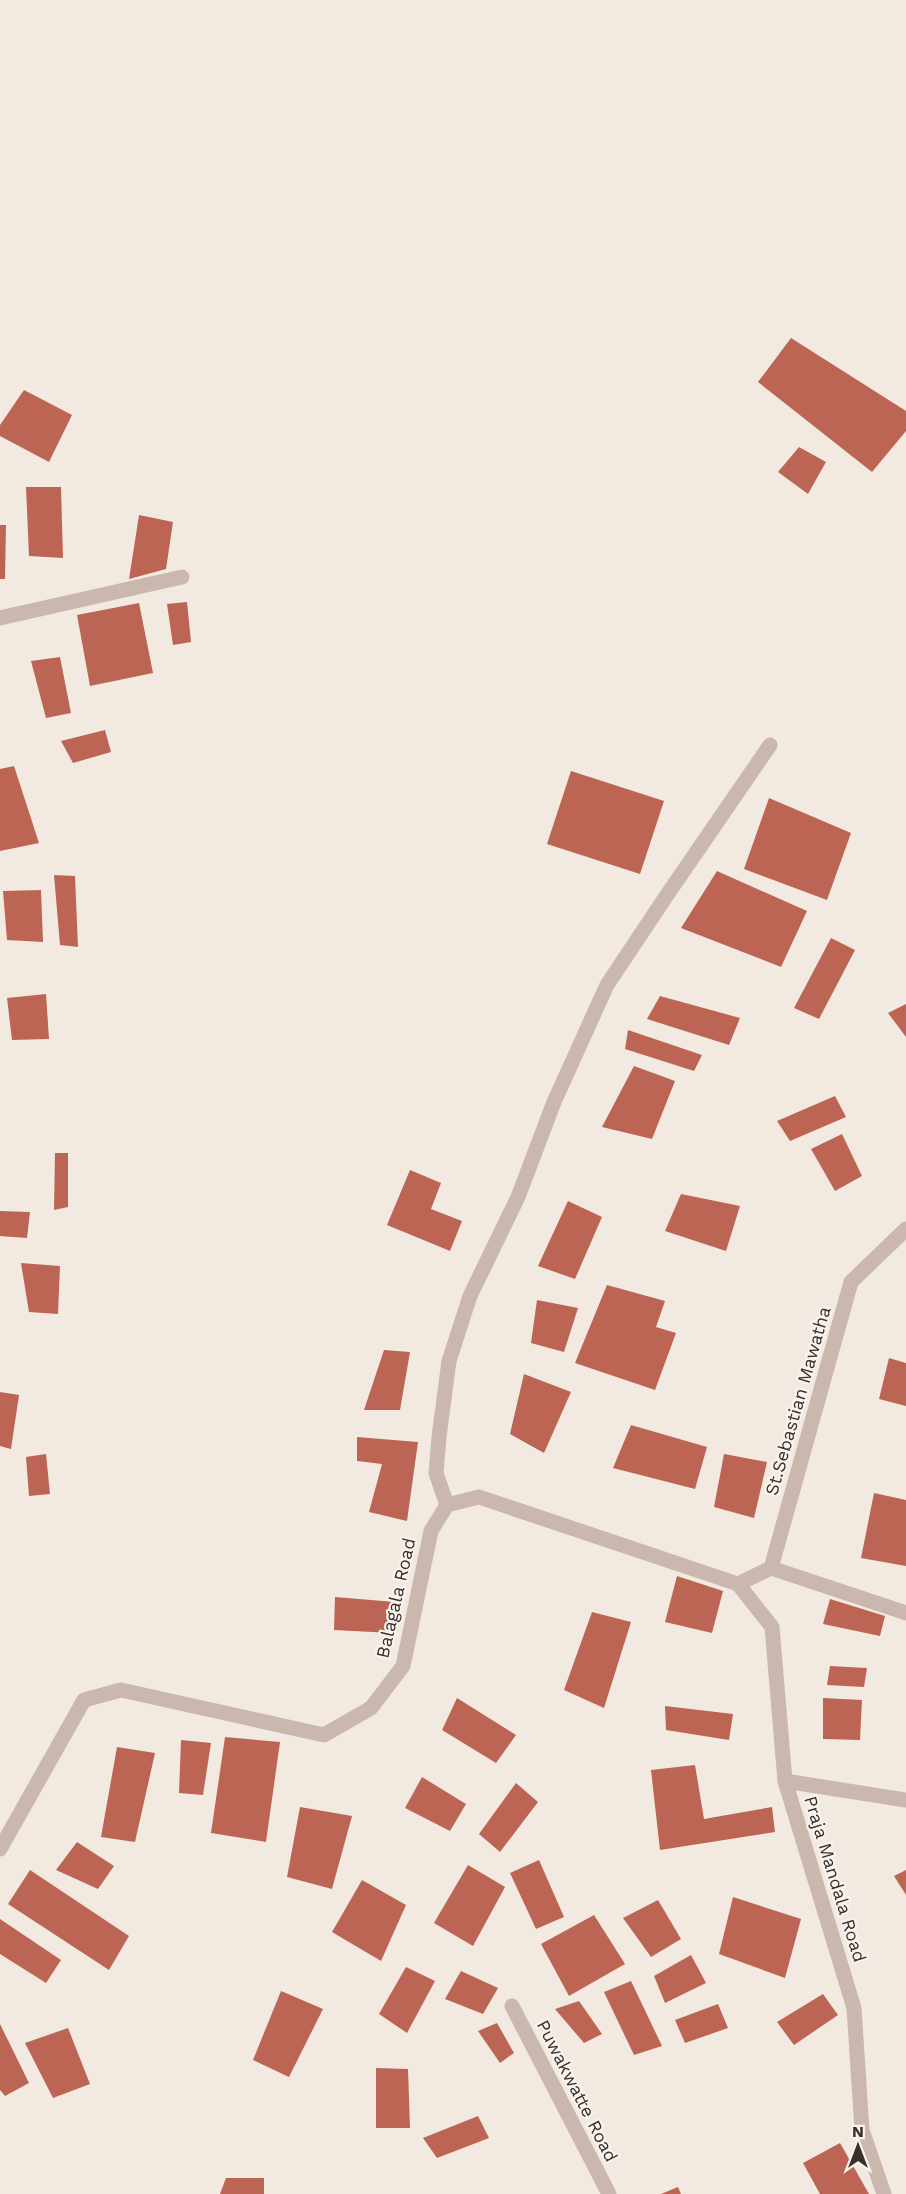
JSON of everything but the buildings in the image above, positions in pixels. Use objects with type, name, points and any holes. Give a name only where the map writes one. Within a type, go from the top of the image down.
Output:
[{"type":"street","points":[[0,618],[182,577]]},
{"type":"street","points":[[770,745],[607,986],[554,1102],[518,1197],[470,1296],[449,1361],[436,1473],[447,1505],[479,1497],[738,1584],[771,1568],[906,1613]]},
{"type":"street","name":"St.Sebastian Mawatha","points":[[771,1568],[851,1282],[906,1229]]},
{"type":"street","name":"Balagala Road","points":[[0,1849],[84,1700],[121,1690],[324,1735],[371,1708],[404,1666],[431,1531],[447,1505]]},
{"type":"street","name":"Praja Mandala Road","points":[[738,1584],[772,1627],[785,1781],[854,2008],[862,2130],[884,2194]]},
{"type":"street","points":[[785,1781],[906,1800]]},
{"type":"street","name":"Puwakwatte Road","points":[[512,2006],[609,2194]]}]
